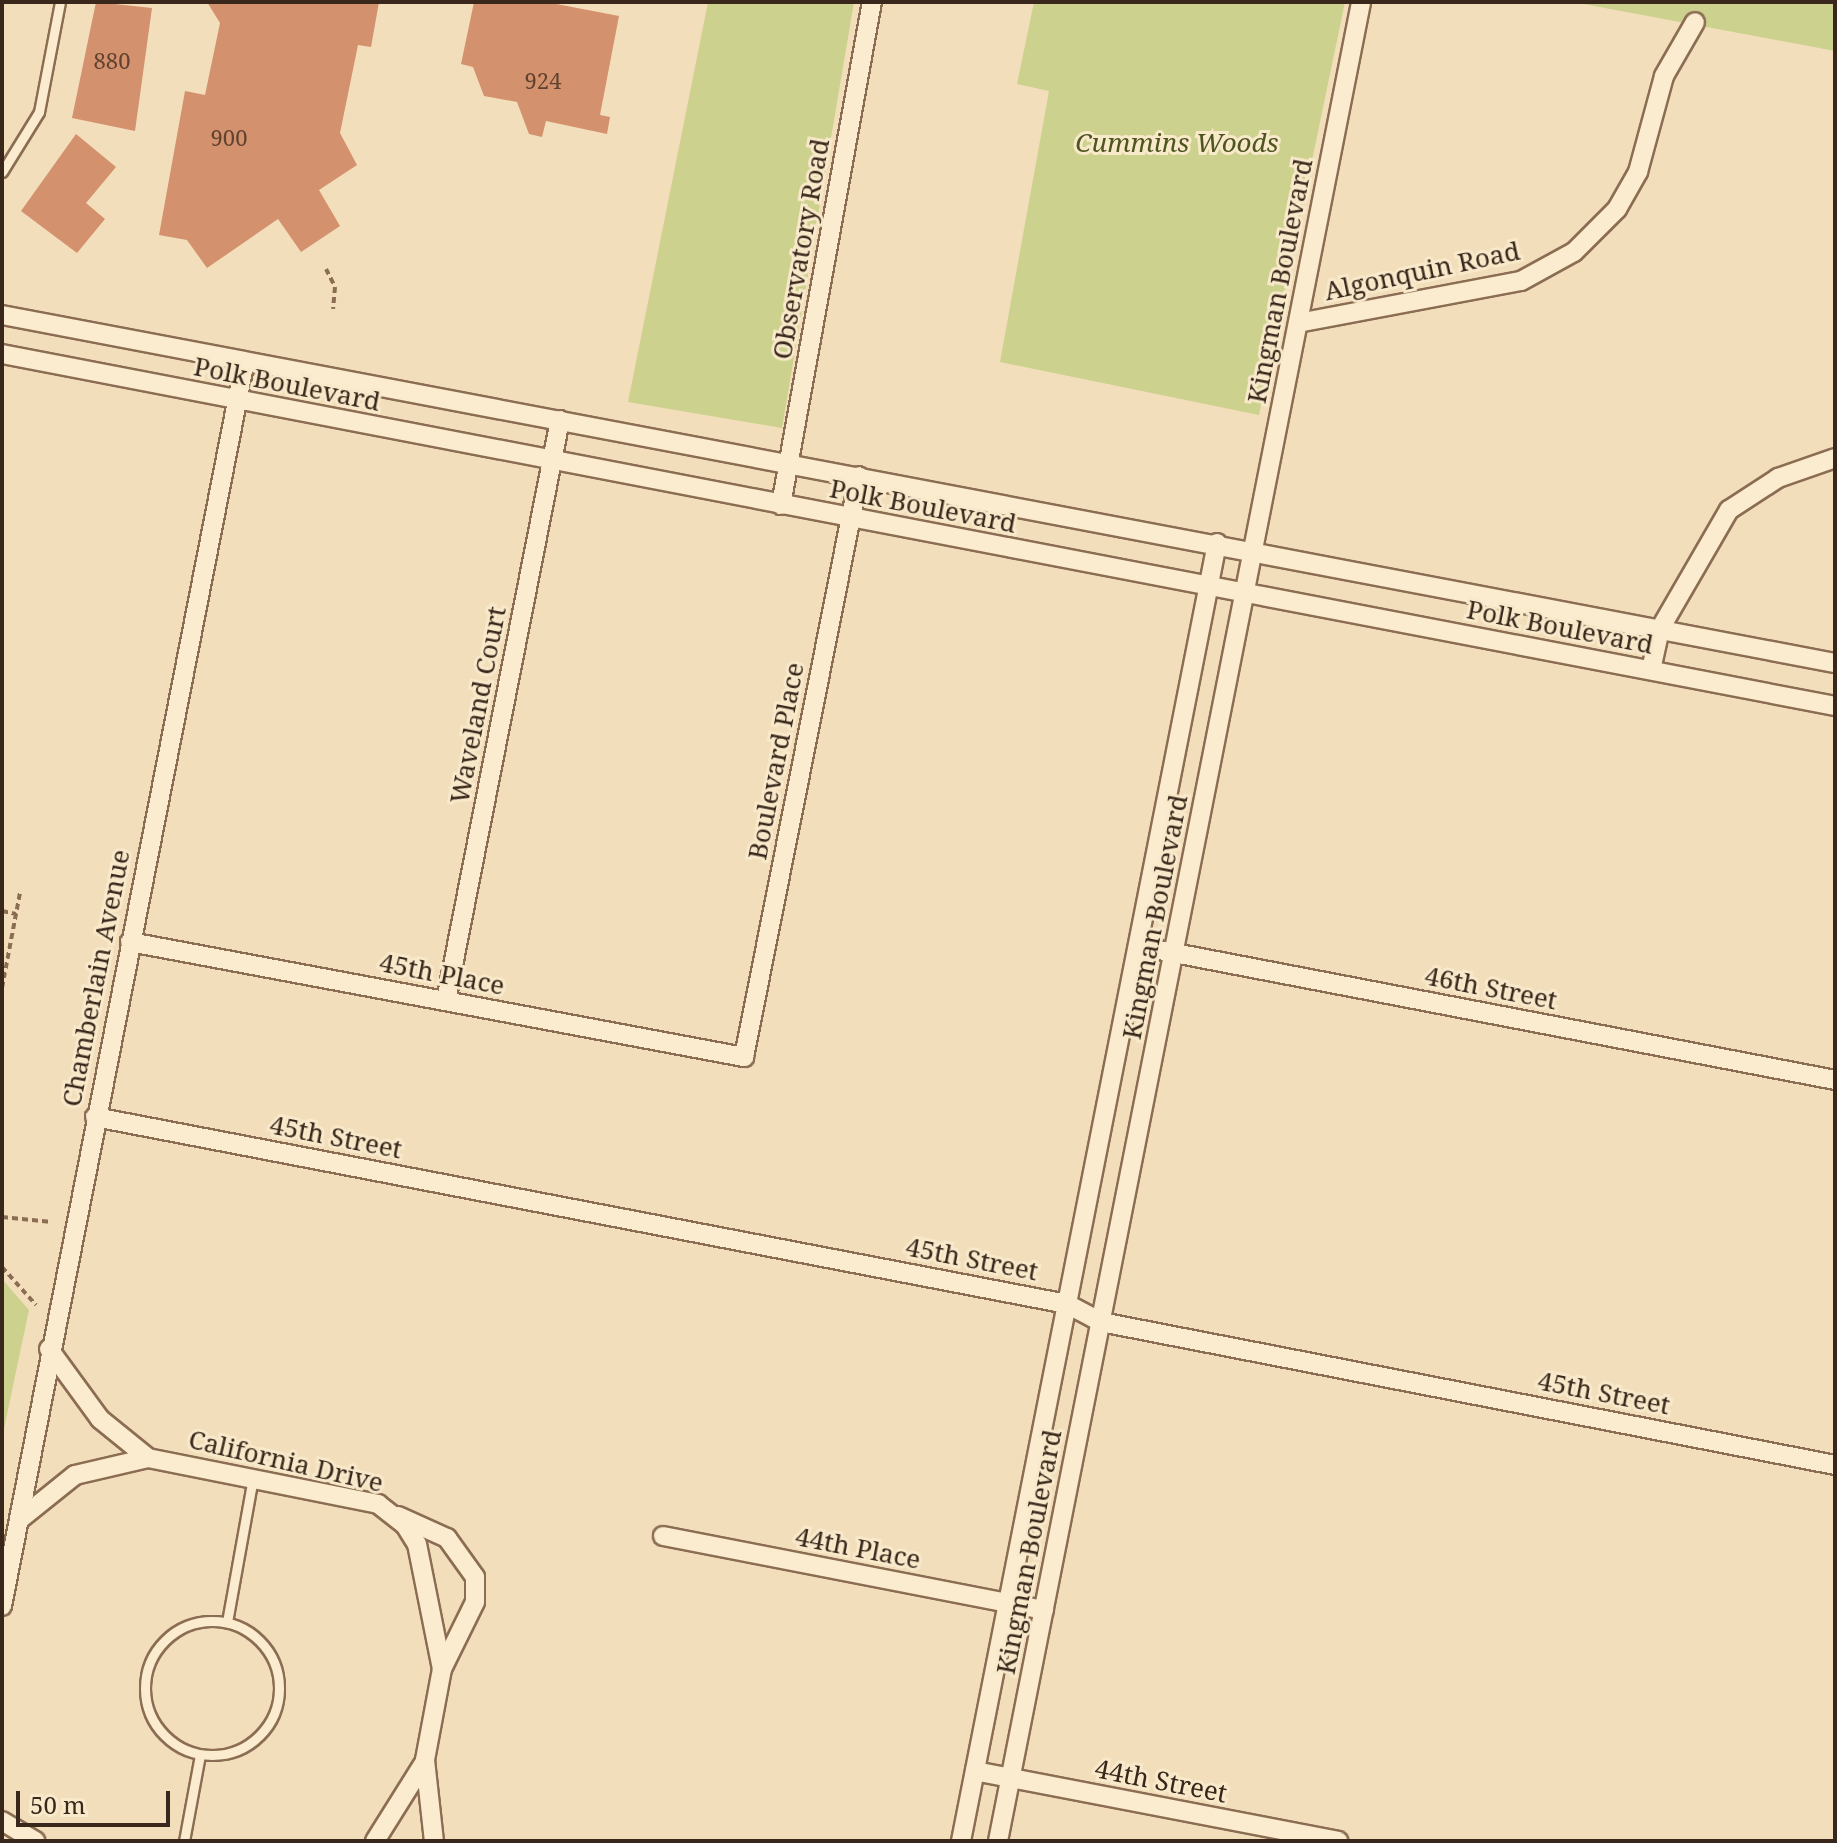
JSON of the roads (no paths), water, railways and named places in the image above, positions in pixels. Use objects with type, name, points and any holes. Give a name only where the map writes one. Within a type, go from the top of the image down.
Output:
[{"type":"street","name":"Observatory Road","points":[[781,505],[872,2]]},
{"type":"street","name":"Kingman Boulevard","points":[[998,1841],[1361,2]]},
{"type":"street","name":"Algonquin Road","points":[[1298,323],[1521,281],[1574,252],[1617,209],[1638,172],[1664,76],[1695,22]]},
{"type":"street","name":"Polk Boulevard","points":[[2,315],[1217,543],[1835,663]]},
{"type":"street","name":"Polk Boulevard","points":[[2,354],[1835,706]]},
{"type":"street","name":"Chamberlain Avenue","points":[[2,1606],[49,1349],[245,361]]},
{"type":"street","name":"Waveland Court","points":[[446,1001],[560,420]]},
{"type":"street","points":[[1651,670],[1660,629],[1729,510],[1778,478],[1835,458]]},
{"type":"street","name":"Boulevard Place","points":[[744,1057],[859,476]]},
{"type":"street","name":"Kingman Boulevard","points":[[961,1841],[1217,543]]},
{"type":"street","name":"45th Place","points":[[130,942],[744,1057]]},
{"type":"street","name":"46th Street","points":[[1138,946],[1835,1080]]},
{"type":"street","name":"45th Street","points":[[95,1117],[1067,1304],[1101,1322],[1835,1465]]},
{"type":"street","name":"California Drive","points":[[49,1349],[100,1419],[148,1458]]},
{"type":"street","name":"California Drive","points":[[19,1520],[75,1475],[148,1458],[253,1478],[392,1513],[417,1544],[442,1669],[425,1760],[434,1841]]},
{"type":"street","points":[[392,1513],[447,1538],[475,1577],[475,1602],[442,1669]]},
{"type":"street","name":"44th Place","points":[[663,1536],[1044,1610]]},
{"type":"street","name":"California Drive","points":[[375,1841],[425,1760]]},
{"type":"street","name":"44th Street","points":[[975,1771],[1338,1841]]},
{"type":"street","points":[[2,1821],[35,1841]]},
{"type":"lane","points":[[2,172],[39,112],[60,2]]},
{"type":"lane","points":[[227,1622],[253,1478]]},
{"type":"lane","points":[[227,1622],[256,1637],[273,1661],[277,1703],[264,1729],[241,1749],[200,1755],[158,1728],[148,1710],[147,1668],[173,1633],[193,1623],[227,1622]]},
{"type":"lane","points":[[184,1841],[200,1755]]},
{"type":"park label","name":"Cummins Woods","points":[[1177,143]]}]
